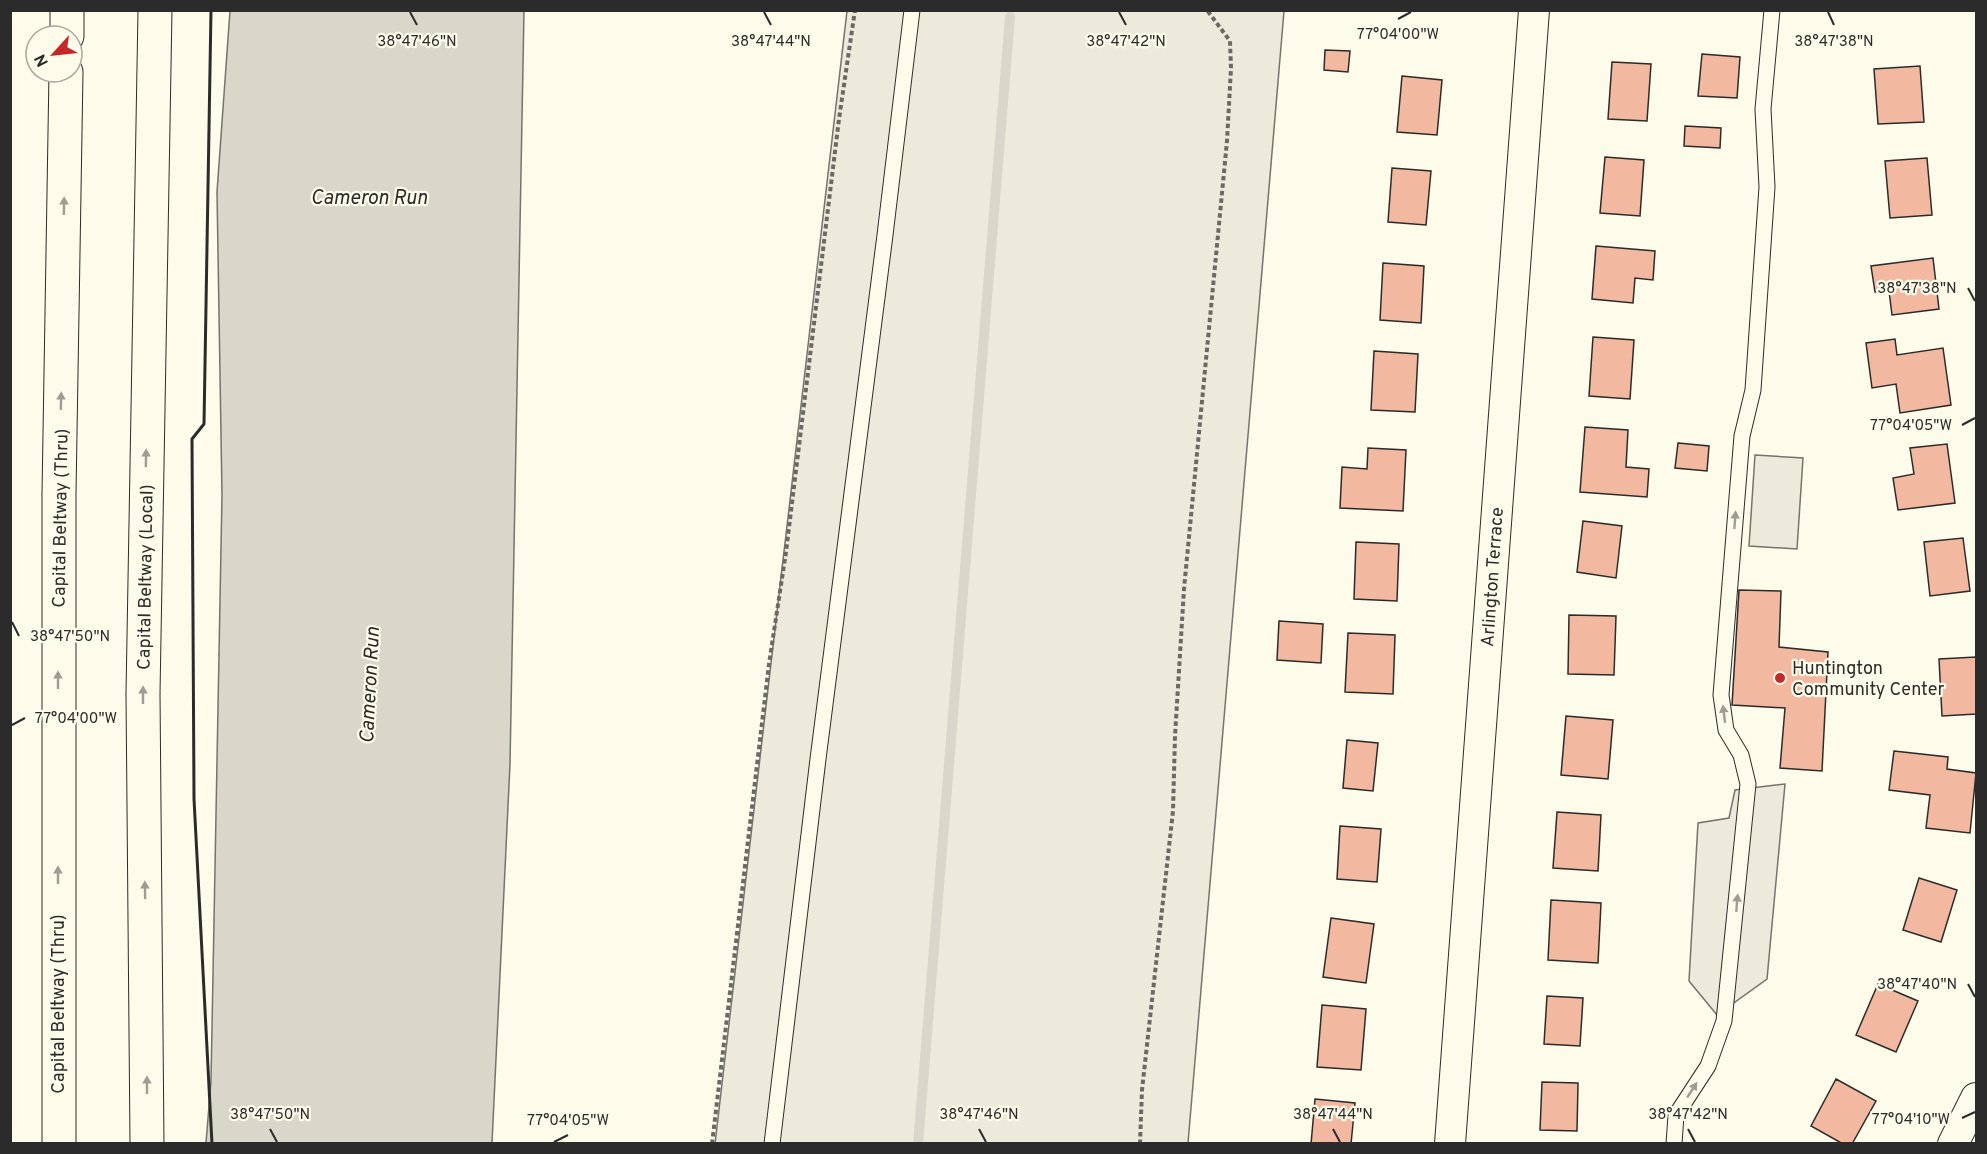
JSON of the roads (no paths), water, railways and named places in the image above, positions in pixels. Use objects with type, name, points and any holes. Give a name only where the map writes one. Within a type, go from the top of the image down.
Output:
[{"type":"highway","name":"Capital Beltway (Local)","points":[[147,1143],[143,694],[155,10]]},
{"type":"highway","name":"Capital Beltway (Thru)","points":[[59,1143],[59,494],[66,84]]},
{"type":"street","name":"Arlington Terrace","points":[[1450,1143],[1534,10]]},
{"type":"street","points":[[1953,1143],[1977,1098]]},
{"type":"lane","points":[[772,1143],[912,10]]},
{"type":"lane","points":[[1674,1143],[1676,1115],[1708,1066],[1724,1021],[1748,784],[1742,754],[1726,730],[1722,695],[1742,436],[1754,378],[1767,187],[1763,109],[1772,10]]},
{"type":"water","name":"Cameron Run","points":[[230,11],[524,11],[510,764],[492,1143],[206,1143],[211,1081],[222,495],[217,192]]},
{"type":"waterway","points":[[918,1144],[1010,17]]},
{"type":"place","name":"Huntington Community Center","points":[[1780,678]]}]
